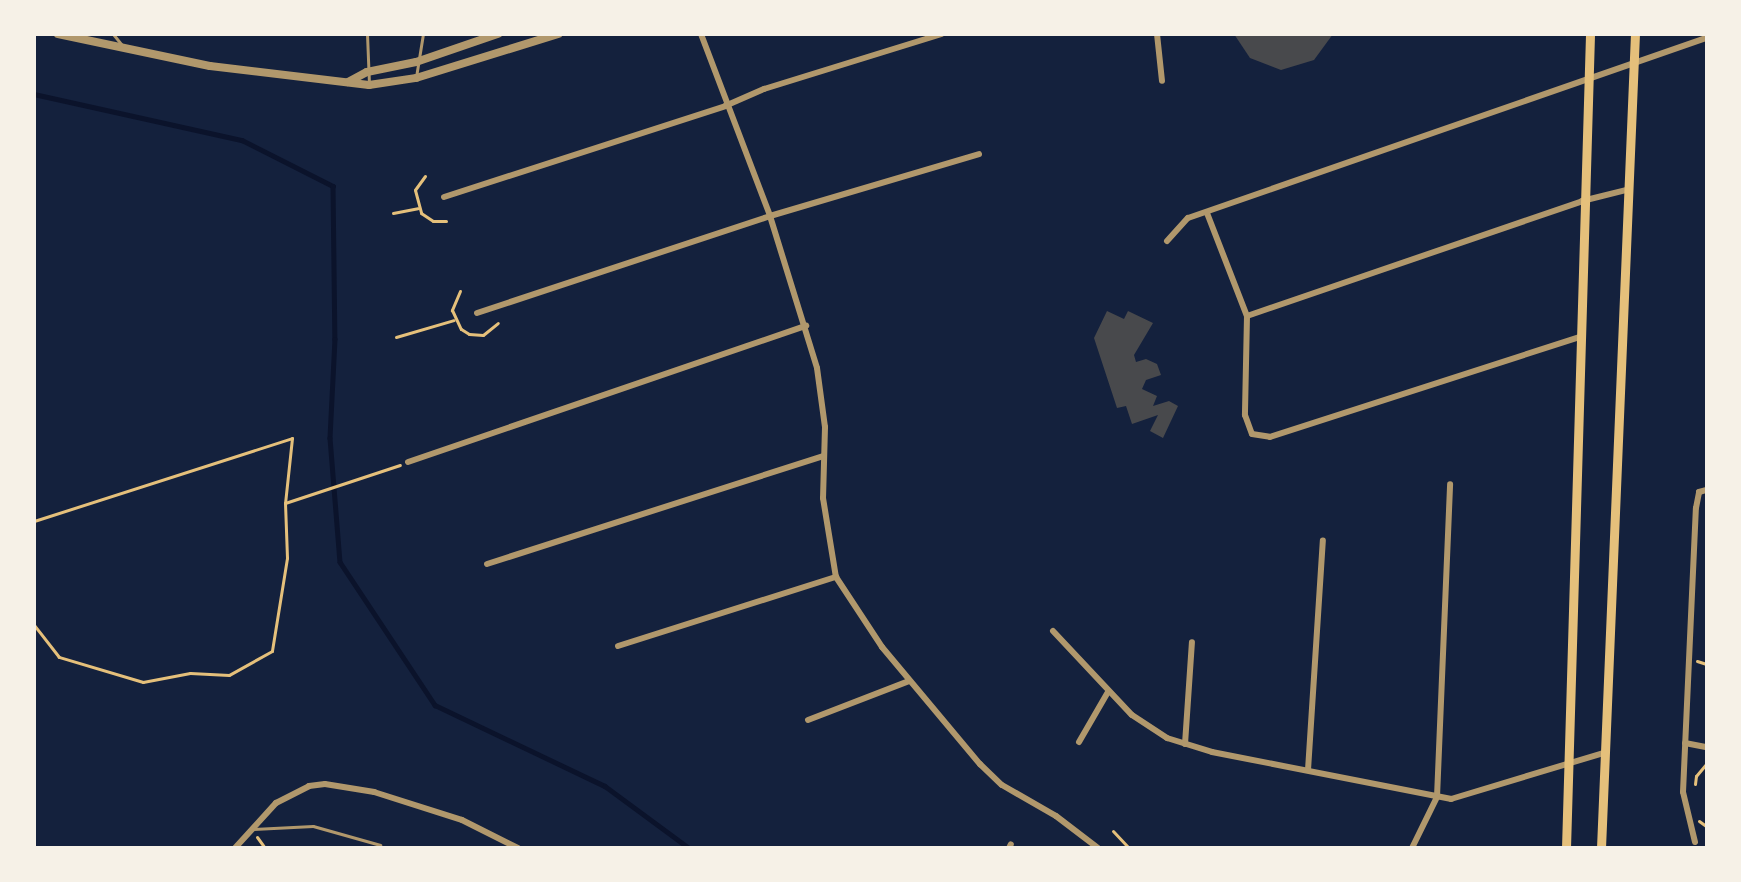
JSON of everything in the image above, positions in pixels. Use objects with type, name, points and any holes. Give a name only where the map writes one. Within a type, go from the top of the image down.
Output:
[{"type":"main road","points":[[1566,848],[1582,201],[1590,34]]},
{"type":"main road","points":[[1601,848],[1626,190],[1635,34]]},
{"type":"street","points":[[58,34],[125,49],[289,79],[347,82],[369,86],[416,78],[558,34]]},
{"type":"street","points":[[347,82],[367,72],[416,62],[498,34]]},
{"type":"street","points":[[701,34],[725,106],[770,216],[806,326],[823,397],[827,536],[836,577],[909,681],[1002,785],[1056,816],[1098,848]]},
{"type":"street","points":[[444,197],[725,106],[764,89],[942,34]]},
{"type":"street","points":[[1157,34],[1162,81]]},
{"type":"street","points":[[1167,241],[1188,218],[1588,75],[1707,38]]},
{"type":"street","points":[[477,313],[770,216],[979,154]]},
{"type":"street","points":[[1247,316],[1582,201],[1626,190]]},
{"type":"street","points":[[1207,213],[1247,316],[1245,415],[1252,434],[1270,437],[1579,337]]},
{"type":"street","points":[[408,462],[806,326]]},
{"type":"street","points":[[487,564],[823,456]]},
{"type":"street","points":[[1412,847],[1437,797],[1450,484]]},
{"type":"street","points":[[1695,842],[1683,792],[1696,508],[1699,492],[1707,490]]},
{"type":"street","points":[[1308,770],[1323,540]]},
{"type":"street","points":[[618,646],[836,577]]},
{"type":"street","points":[[1053,631],[1108,692],[1152,730],[1185,744],[1437,797],[1459,798],[1603,753]]},
{"type":"street","points":[[1185,744],[1191,642]]},
{"type":"street","points":[[808,720],[909,681]]},
{"type":"street","points":[[1079,742],[1108,692]]},
{"type":"street","points":[[1685,743],[1707,747]]},
{"type":"street","points":[[235,848],[276,803],[295,792],[333,784],[374,792],[462,820],[518,848]]},
{"type":"lane","points":[[113,34],[125,49]]},
{"type":"lane","points":[[367,34],[369,86]]},
{"type":"lane","points":[[416,78],[416,62],[423,34]]},
{"type":"lane","points":[[250,829],[313,826],[380,845]]},
{"type":"path","points":[[425,176],[415,190],[418,208],[433,220],[446,220]]},
{"type":"path","points":[[393,213],[418,208]]},
{"type":"path","points":[[460,291],[452,310],[454,320],[469,334],[483,335],[498,323]]},
{"type":"path","points":[[396,337],[454,320]]},
{"type":"path","points":[[34,521],[292,438],[285,503],[287,558],[272,651],[236,673],[190,673],[143,682],[59,657],[34,625]]},
{"type":"path","points":[[285,503],[387,470]]},
{"type":"path","points":[[1695,786],[1696,776],[1707,764]]},
{"type":"path","points":[[1694,817],[1707,826]]},
{"type":"path","points":[[1113,831],[1129,848]]},
{"type":"building","points":[[1234,34],[1333,34],[1314,60],[1281,70],[1250,58]]},
{"type":"building","points":[[1107,311],[1124,319],[1128,311],[1153,323],[1134,355],[1136,362],[1146,359],[1157,364],[1161,375],[1146,380],[1142,389],[1157,396],[1153,406],[1169,401],[1178,406],[1163,438],[1150,431],[1158,415],[1132,424],[1126,406],[1117,408],[1094,338]]},
{"type":"waterway","points":[[34,94],[242,140],[333,186],[335,339],[330,438],[340,562],[435,705],[605,786],[689,848]]}]
